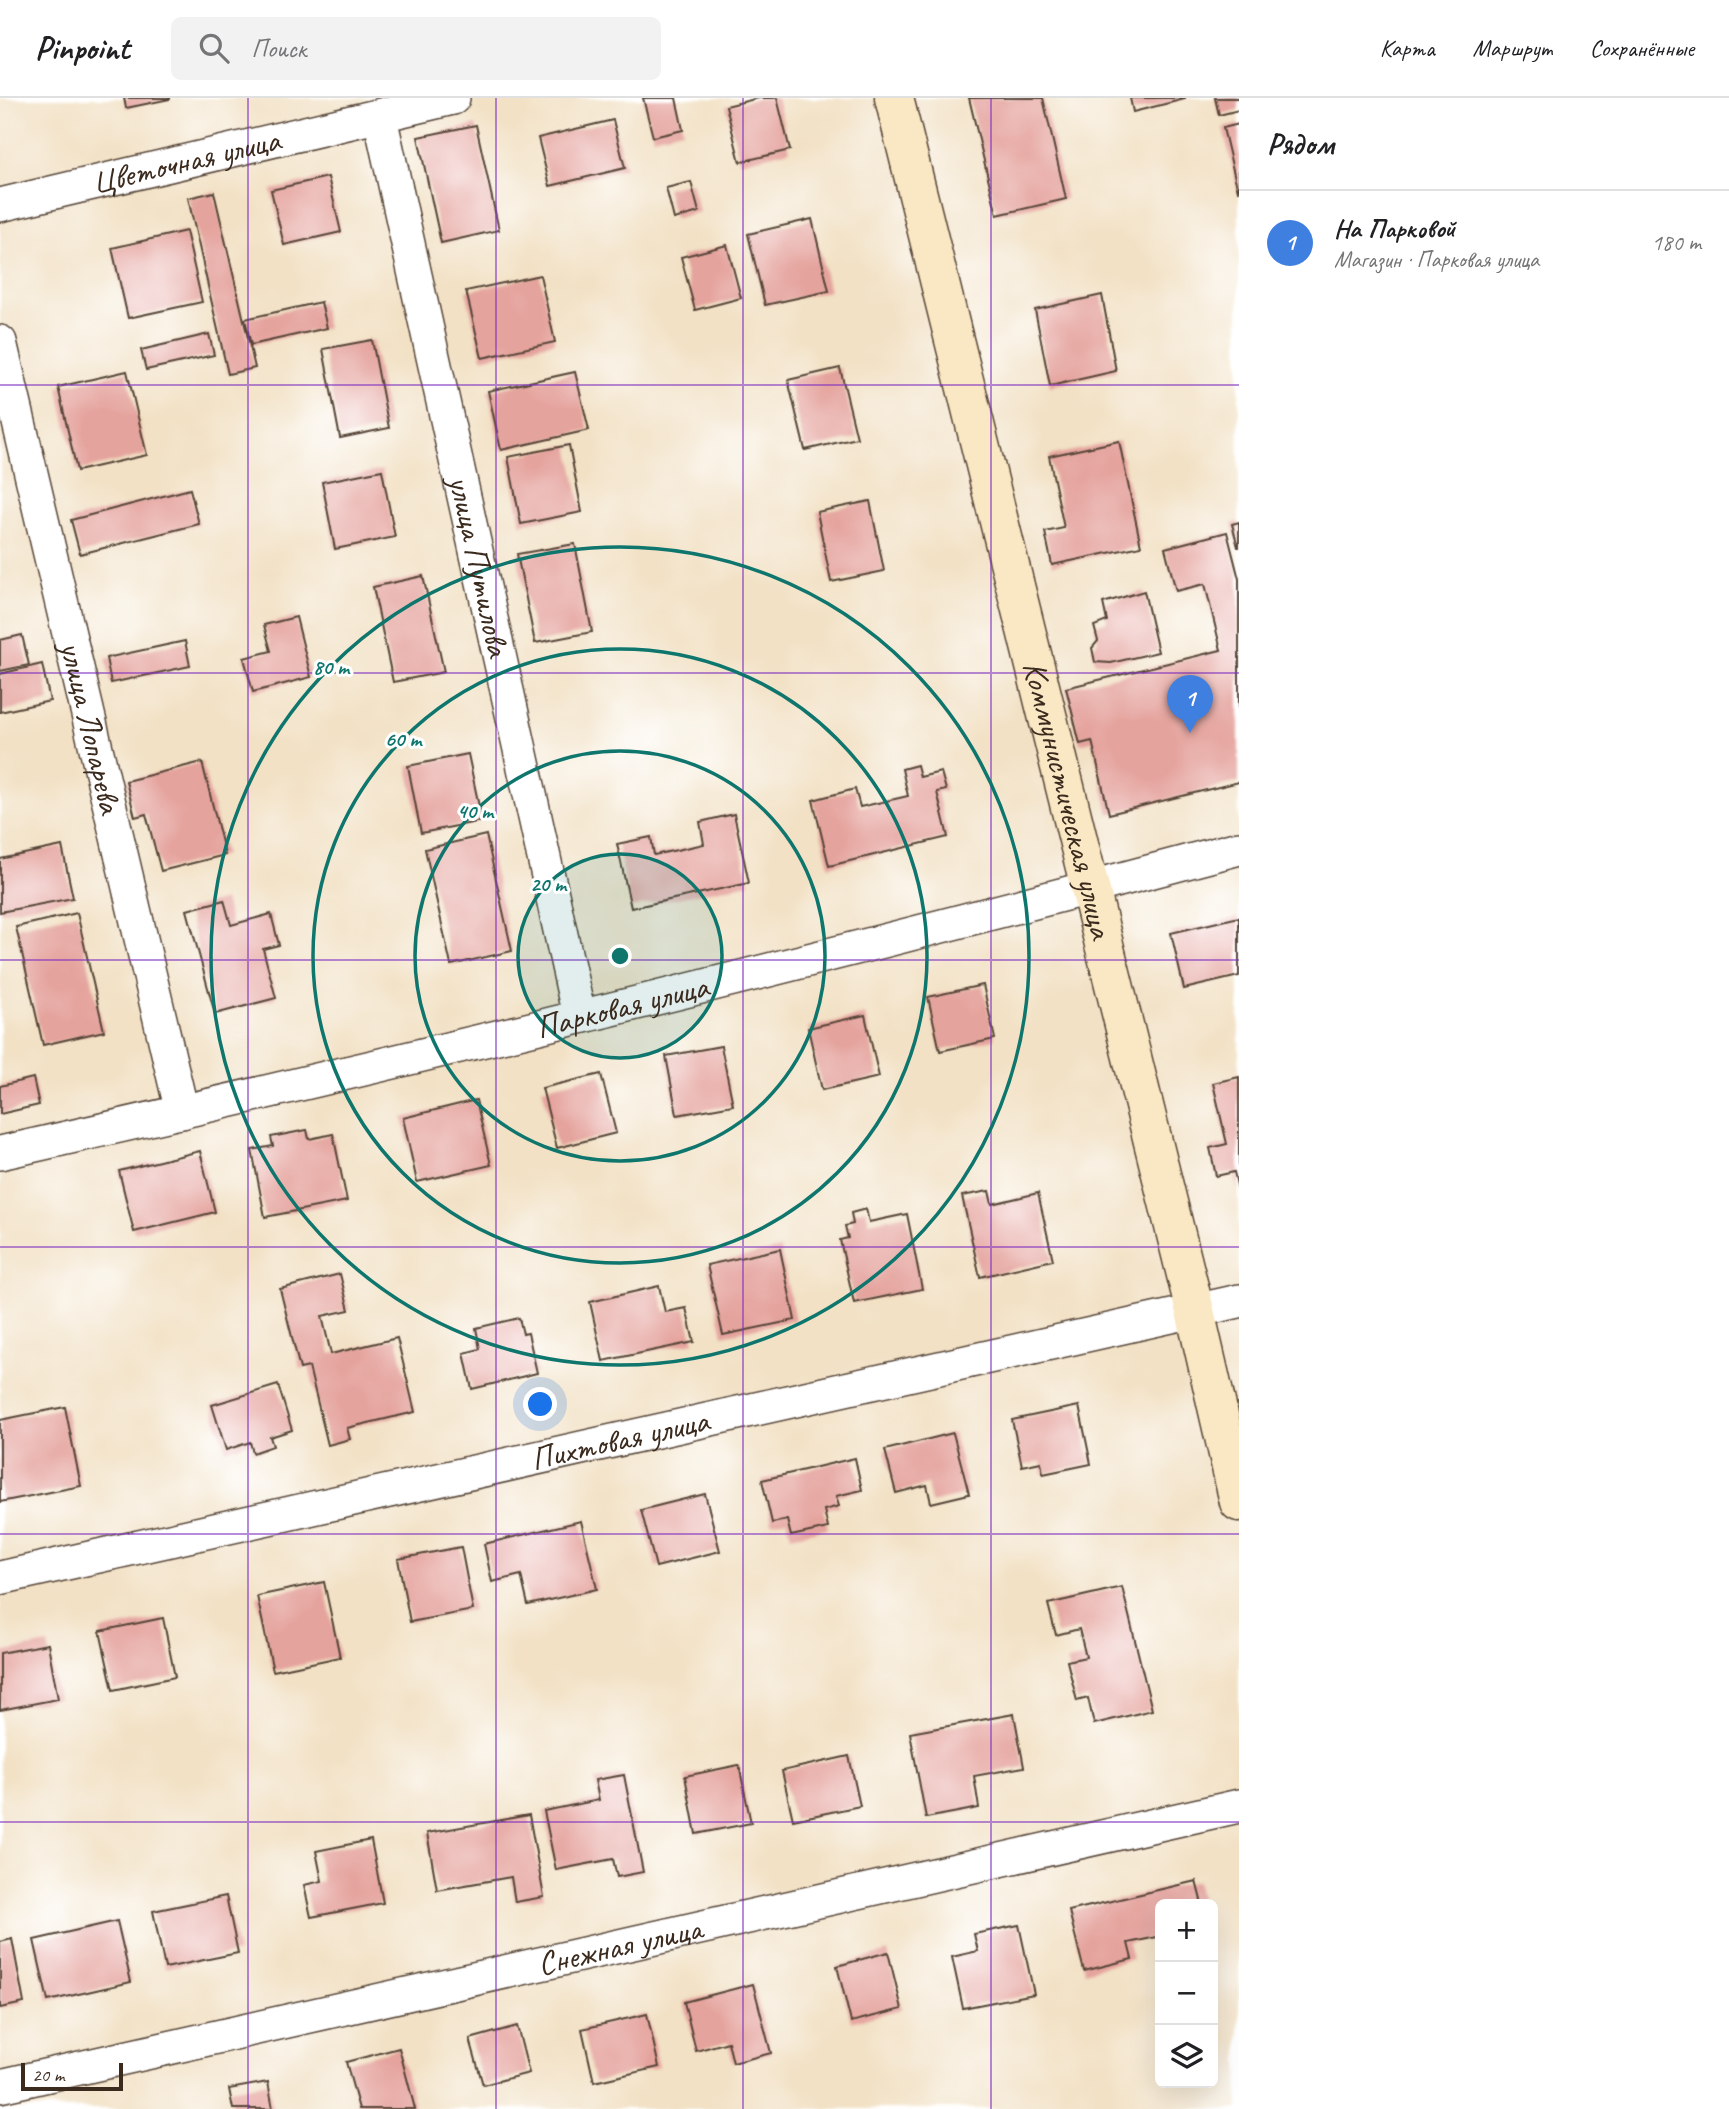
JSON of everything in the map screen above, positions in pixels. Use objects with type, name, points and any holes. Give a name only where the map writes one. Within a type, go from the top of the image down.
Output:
[{"type":"street","name":"Коммунистическая улица","points":[[894,98],[1195,1311],[1239,1502]]},
{"type":"street","name":"Цветочная улица","points":[[0,205],[380,117],[446,99]]},
{"type":"street","name":"улица Путилова","points":[[380,117],[579,1016]]},
{"type":"street","name":"улица Лопарева","points":[[0,342],[182,1112]]},
{"type":"street","name":"Парковая улица","points":[[0,1153],[579,1016],[1239,848]]},
{"type":"street","name":"Пихтовая улица","points":[[0,1578],[1239,1301]]},
{"type":"street","name":"Снежная улица","points":[[0,2085],[1239,1807]]},
{"type":"building","points":[[124,98],[170,98],[170,99],[126,108]]},
{"type":"building","points":[[643,98],[676,98],[683,130],[653,137]]},
{"type":"building","points":[[759,98],[777,98],[790,150],[740,162],[726,106]]},
{"type":"building","points":[[969,98],[1043,98],[1066,199],[997,215]]},
{"type":"building","points":[[1130,98],[1185,98],[1185,99],[1133,112]]},
{"type":"building","points":[[1215,98],[1239,98],[1239,110],[1219,115]]},
{"type":"building","points":[[613,120],[625,168],[550,186],[538,138]]},
{"type":"building","points":[[1239,124],[1239,191],[1238,191],[1223,128]]},
{"type":"building","points":[[476,125],[499,230],[441,243],[418,137]]},
{"type":"building","points":[[328,177],[341,232],[284,245],[271,190]]},
{"type":"building","points":[[691,182],[699,212],[674,219],[666,188]]},
{"type":"building","points":[[214,192],[255,368],[228,374],[188,198]]},
{"type":"building","points":[[812,219],[829,291],[765,305],[748,234]]},
{"type":"building","points":[[186,231],[202,302],[128,318],[112,248]]},
{"type":"building","points":[[727,245],[741,298],[695,310],[681,257]]},
{"type":"building","points":[[540,275],[555,342],[482,358],[466,291]]},
{"type":"building","points":[[1102,295],[1116,371],[1050,386],[1035,310]]},
{"type":"building","points":[[321,302],[327,328],[251,345],[245,319]]},
{"type":"building","points":[[209,334],[214,355],[146,370],[141,350]]},
{"type":"building","points":[[372,340],[389,428],[340,438],[323,349]]},
{"type":"building","points":[[840,368],[857,438],[805,450],[788,380]]},
{"type":"building","points":[[127,371],[147,455],[77,471],[58,387]]},
{"type":"building","points":[[575,372],[589,430],[501,450],[488,391]]},
{"type":"building","points":[[1119,441],[1141,546],[1052,565],[1045,532],[1064,528],[1049,456]]},
{"type":"building","points":[[569,445],[582,512],[521,524],[508,457]]},
{"type":"building","points":[[382,470],[395,537],[335,549],[322,482]]},
{"type":"building","points":[[190,489],[199,524],[80,554],[71,520]]},
{"type":"building","points":[[870,501],[884,571],[831,582],[817,512]]},
{"type":"building","points":[[1239,522],[1239,547],[1238,547],[1232,524]]},
{"type":"building","points":[[1227,532],[1239,579],[1239,782],[1109,814],[1092,741],[1080,744],[1066,688],[1221,650],[1205,584],[1176,591],[1165,548]]},
{"type":"building","points":[[575,544],[592,632],[535,643],[517,554]]},
{"type":"building","points":[[423,576],[444,672],[393,682],[373,587]]},
{"type":"building","points":[[1144,591],[1158,652],[1111,663],[1095,662],[1092,648],[1098,641],[1094,626],[1107,621],[1103,603]]},
{"type":"building","points":[[296,617],[311,677],[253,692],[244,658],[271,651],[264,625]]},
{"type":"building","points":[[22,635],[29,665],[0,671],[0,640]]},
{"type":"building","points":[[185,641],[190,666],[111,683],[106,658]]},
{"type":"building","points":[[42,664],[50,701],[0,712],[0,674]]},
{"type":"building","points":[[468,754],[482,821],[421,833],[408,766]]},
{"type":"building","points":[[202,762],[225,855],[161,871],[146,814],[135,817],[126,781]]},
{"type":"building","points":[[917,765],[920,777],[941,772],[946,790],[937,792],[948,837],[829,866],[813,800],[855,789],[860,807],[908,796],[902,769]]},
{"type":"building","points":[[734,814],[749,883],[631,908],[617,844],[651,837],[654,855],[704,844],[700,822]]},
{"type":"building","points":[[486,835],[512,951],[451,965],[425,849]]},
{"type":"building","points":[[62,846],[73,898],[0,912],[0,859]]},
{"type":"building","points":[[224,900],[231,925],[271,914],[279,945],[263,949],[276,998],[215,1014],[187,910]]},
{"type":"building","points":[[77,913],[104,1031],[43,1045],[16,927]]},
{"type":"building","points":[[1239,917],[1239,976],[1184,989],[1171,933]]},
{"type":"building","points":[[983,985],[995,1039],[940,1051],[928,997]]},
{"type":"building","points":[[865,1015],[879,1077],[822,1090],[808,1028]]},
{"type":"building","points":[[721,1046],[733,1105],[677,1115],[666,1056]]},
{"type":"building","points":[[601,1074],[616,1133],[557,1148],[542,1088]]},
{"type":"building","points":[[1239,1077],[1238,1189],[1234,1172],[1216,1176],[1210,1148],[1227,1144],[1213,1083]]},
{"type":"building","points":[[33,1078],[39,1105],[0,1114],[0,1086]]},
{"type":"building","points":[[476,1100],[491,1165],[417,1182],[403,1118]]},
{"type":"building","points":[[307,1130],[309,1139],[333,1134],[347,1201],[265,1217],[252,1150],[273,1146],[271,1137]]},
{"type":"building","points":[[200,1151],[215,1212],[134,1232],[119,1171]]},
{"type":"building","points":[[989,1191],[992,1204],[1038,1193],[1053,1260],[980,1277],[962,1196]]},
{"type":"building","points":[[866,1209],[869,1222],[907,1214],[922,1289],[854,1303],[840,1240],[848,1238],[845,1226],[853,1224],[851,1213]]},
{"type":"building","points":[[780,1249],[795,1320],[723,1335],[707,1265]]},
{"type":"building","points":[[340,1274],[349,1310],[322,1316],[331,1354],[397,1338],[415,1412],[347,1428],[350,1439],[328,1445],[309,1367],[300,1369],[280,1289]]},
{"type":"building","points":[[659,1286],[665,1312],[686,1308],[694,1342],[603,1361],[590,1302]]},
{"type":"building","points":[[519,1318],[523,1334],[528,1333],[537,1373],[472,1389],[464,1353],[480,1349],[476,1328]]},
{"type":"building","points":[[278,1385],[292,1430],[270,1437],[273,1446],[253,1453],[250,1442],[226,1450],[212,1405]]},
{"type":"building","points":[[1079,1406],[1091,1464],[1043,1474],[1041,1462],[1022,1466],[1012,1420]]},
{"type":"building","points":[[65,1407],[81,1486],[0,1502],[0,1420]]},
{"type":"building","points":[[953,1433],[969,1494],[931,1503],[927,1485],[896,1493],[885,1450]]},
{"type":"building","points":[[855,1458],[862,1490],[836,1496],[839,1506],[824,1510],[828,1528],[791,1536],[787,1520],[772,1523],[762,1480]]},
{"type":"building","points":[[705,1494],[720,1551],[656,1567],[641,1510]]},
{"type":"building","points":[[581,1521],[597,1589],[528,1605],[521,1575],[492,1582],[484,1544]]},
{"type":"building","points":[[461,1547],[473,1610],[410,1622],[398,1559]]},
{"type":"building","points":[[324,1582],[340,1657],[273,1671],[257,1596]]},
{"type":"building","points":[[1122,1587],[1152,1710],[1094,1724],[1088,1698],[1077,1701],[1067,1661],[1086,1657],[1079,1629],[1056,1635],[1048,1604]]},
{"type":"building","points":[[163,1618],[175,1677],[113,1690],[100,1631]]},
{"type":"building","points":[[48,1644],[58,1699],[0,1710],[0,1653]]},
{"type":"building","points":[[1014,1714],[1024,1767],[974,1776],[979,1808],[926,1818],[910,1733]]},
{"type":"building","points":[[849,1756],[860,1806],[793,1820],[782,1771]]},
{"type":"building","points":[[739,1765],[751,1823],[696,1834],[685,1776]]},
{"type":"building","points":[[624,1775],[643,1872],[617,1877],[613,1859],[556,1870],[544,1811],[599,1800],[595,1780]]},
{"type":"building","points":[[529,1815],[544,1897],[515,1902],[511,1877],[437,1890],[427,1833]]},
{"type":"building","points":[[371,1840],[383,1903],[311,1917],[304,1885],[322,1881],[316,1851]]},
{"type":"building","points":[[1196,1881],[1201,1899],[1155,1899],[1155,1937],[1128,1943],[1132,1959],[1084,1971],[1069,1911]]},
{"type":"building","points":[[226,1896],[238,1953],[165,1968],[153,1911]]},
{"type":"building","points":[[117,1921],[131,1982],[48,2001],[34,1940]]},
{"type":"building","points":[[1019,1925],[1034,1994],[963,2008],[952,1957],[978,1951],[974,1934]]},
{"type":"building","points":[[12,1939],[24,2003],[0,2008],[0,1942]]},
{"type":"building","points":[[888,1952],[902,2009],[851,2022],[837,1966]]},
{"type":"building","points":[[753,1984],[771,2053],[733,2063],[728,2042],[696,2051],[684,2002]]},
{"type":"building","points":[[647,2014],[659,2067],[594,2082],[582,2029]]},
{"type":"building","points":[[517,2026],[529,2073],[483,2085],[470,2039]]},
{"type":"building","points":[[399,2048],[415,2109],[359,2109],[346,2062]]},
{"type":"building","points":[[268,2082],[273,2109],[233,2109],[229,2089]]},
{"type":"place","name":"На Парковой","points":[[1190,733]]}]
